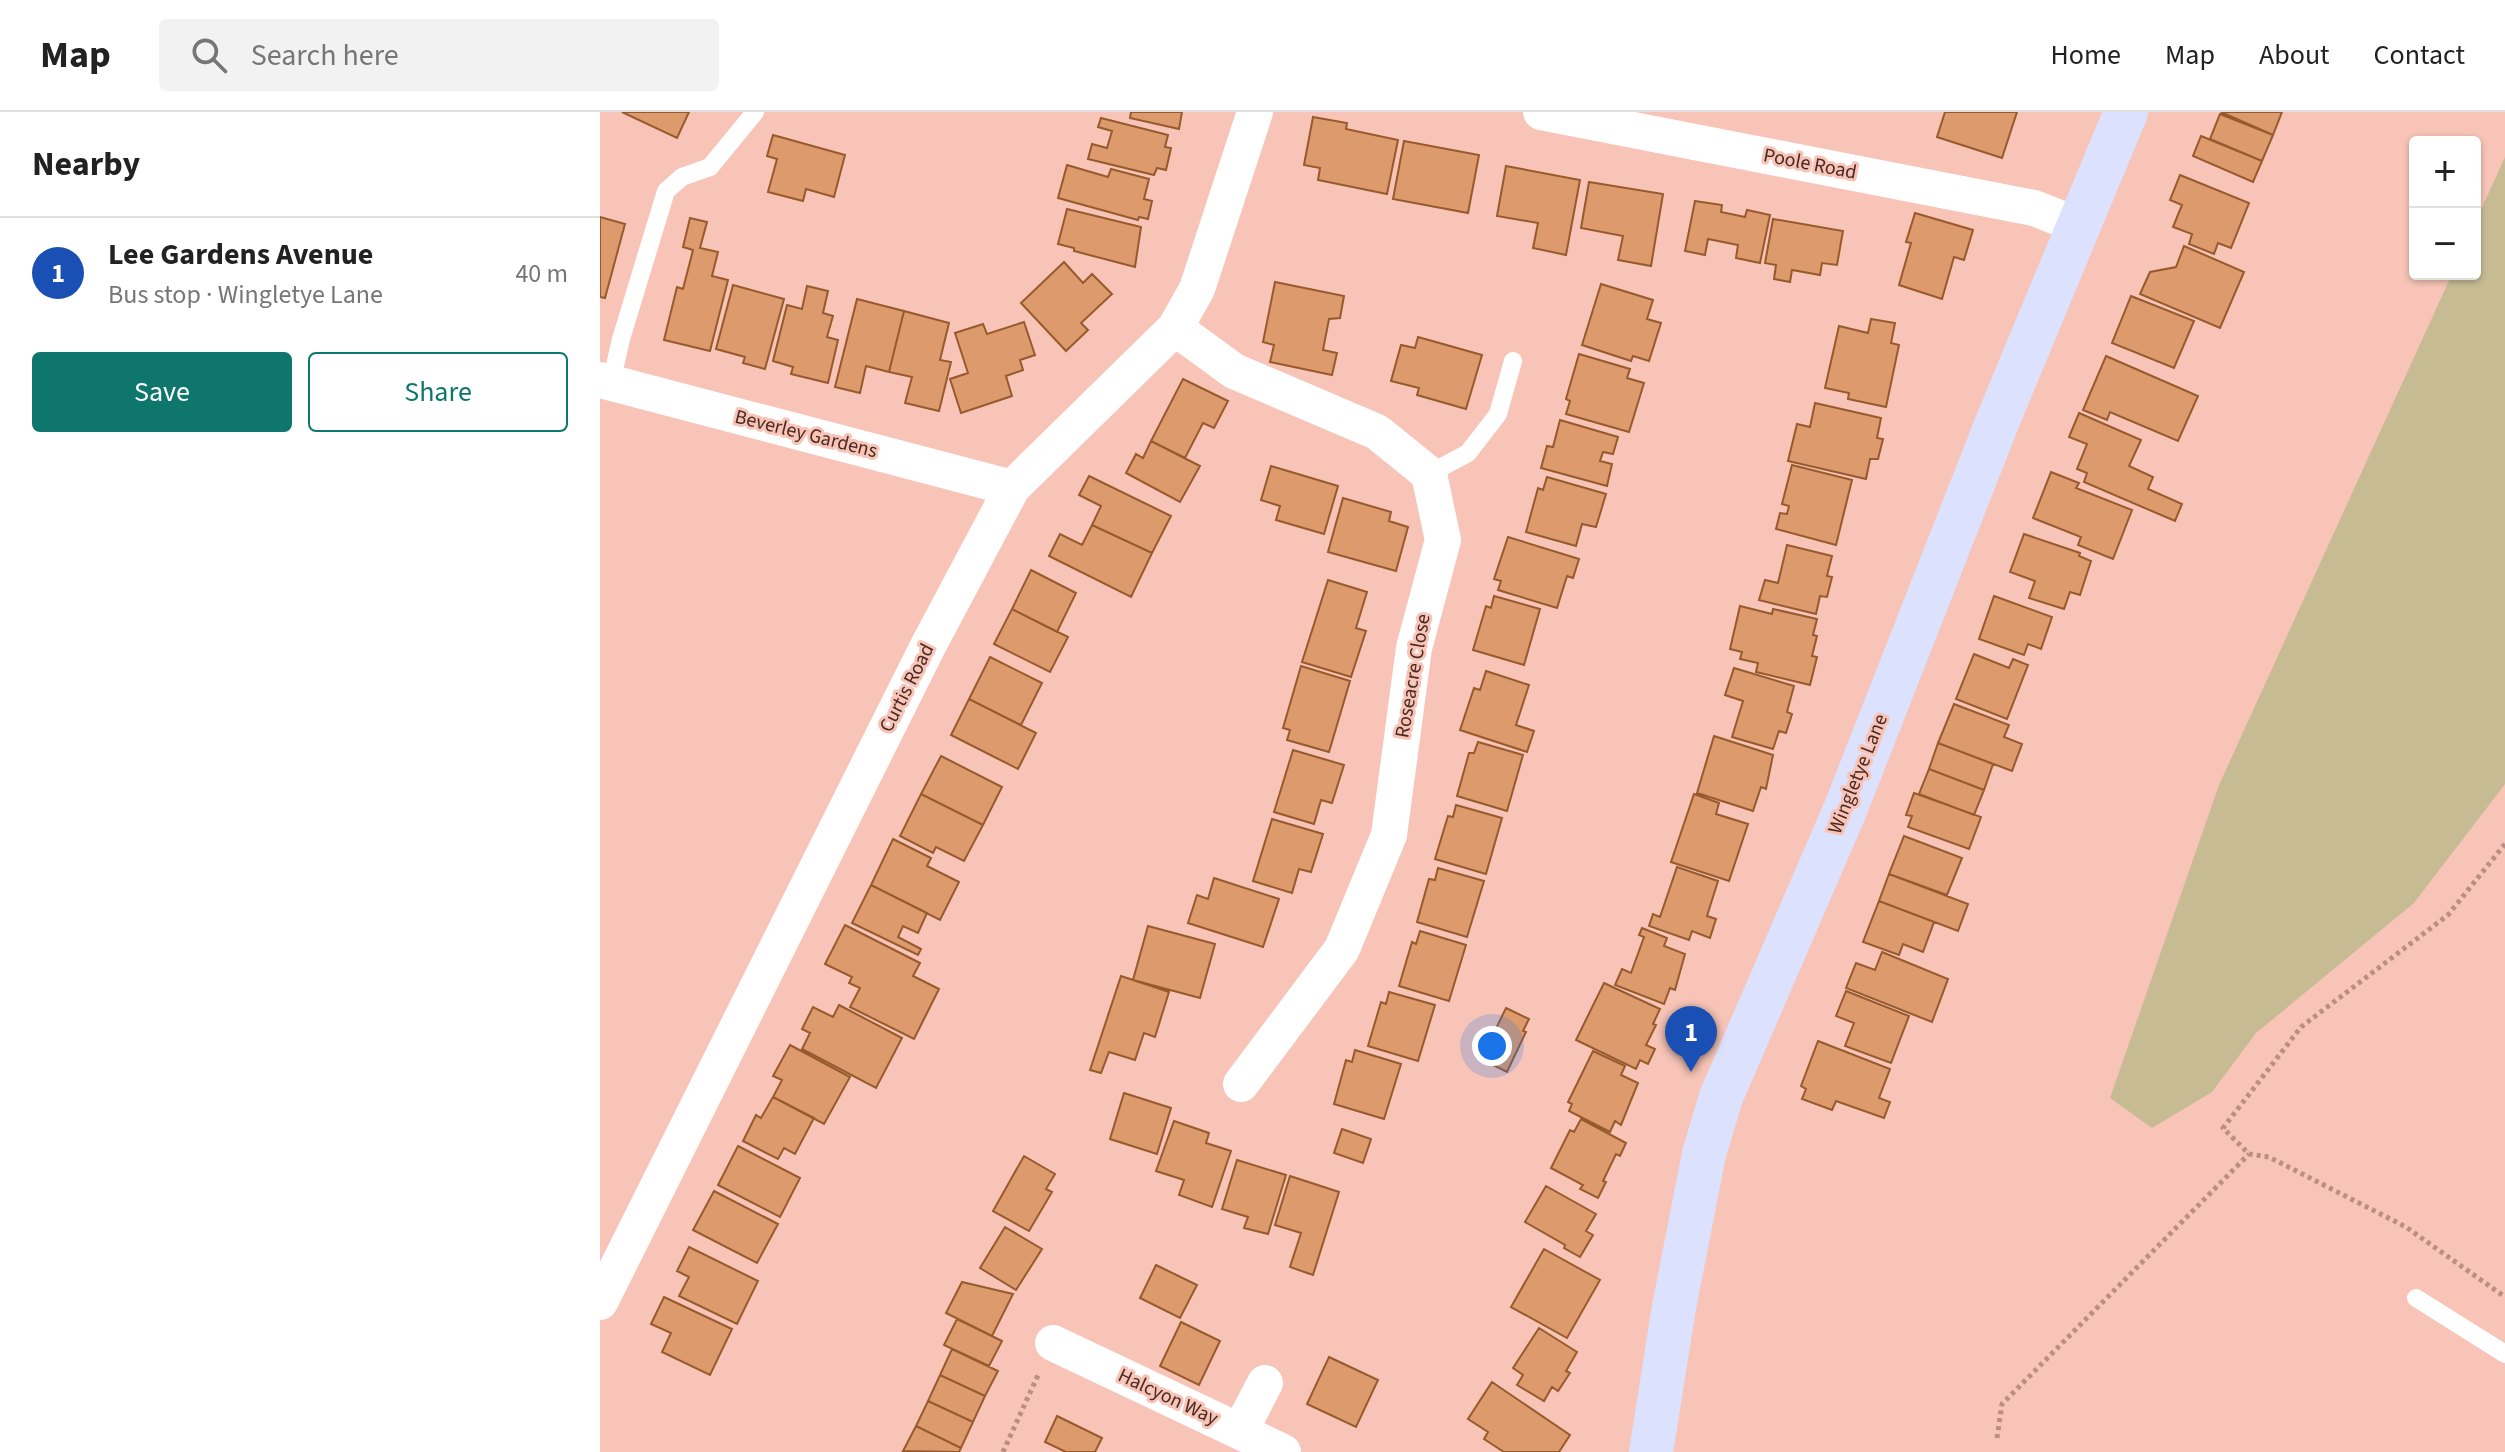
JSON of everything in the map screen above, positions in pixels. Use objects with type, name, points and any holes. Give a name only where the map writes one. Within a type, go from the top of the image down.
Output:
[{"type":"street","name":"Curtis Road","points":[[600,1302],[921,660],[1012,488],[1175,328],[1197,289],[1255,112]]},
{"type":"street","name":"Poole Road","points":[[1541,112],[2034,208],[2077,225]]},
{"type":"street","name":"Wingletye Lane","points":[[1651,1452],[1674,1307],[1704,1154],[1721,1097],[1845,810],[2077,225],[2126,112]]},
{"type":"street","points":[[1175,328],[1234,371],[1377,432],[1429,474]]},
{"type":"street","name":"Beverley Gardens","points":[[605,382],[1012,488]]},
{"type":"street","name":"Roseacre Close","points":[[1241,1084],[1342,949],[1389,835],[1414,648],[1443,540],[1429,474]]},
{"type":"street","name":"Halcyon Way","points":[[1053,1343],[1283,1452]]},
{"type":"street","points":[[1240,1431],[1265,1383]]},
{"type":"lane","points":[[605,382],[666,191],[682,177],[710,167],[755,112]]},
{"type":"lane","points":[[1429,474],[1468,453],[1498,414],[1513,361]]},
{"type":"lane","points":[[2416,1298],[2505,1354]]},
{"type":"path","points":[[2505,844],[2448,915],[2301,1027],[2223,1128],[2249,1154],[2269,1157],[2406,1227],[2505,1297]]},
{"type":"path","points":[[1997,1438],[2002,1404],[2249,1154]]},
{"type":"path","points":[[1003,1452],[1053,1343]]},
{"type":"shaded area","points":[[2505,157],[2505,784],[2414,903],[2256,1033],[2212,1092],[2152,1128],[2110,1098],[2219,785],[2449,280],[2481,280],[2481,210]]},
{"type":"building","points":[[622,112],[689,112],[677,138]]},
{"type":"building","points":[[1131,112],[1182,112],[1179,129],[1130,118]]},
{"type":"building","points":[[1945,112],[2017,112],[2002,158],[1937,137]]},
{"type":"building","points":[[2221,112],[2282,112],[2273,135]]},
{"type":"building","points":[[2220,114],[2273,135],[2262,161],[2210,139]]},
{"type":"building","points":[[1313,117],[1347,123],[1346,129],[1398,140],[1387,194],[1318,180],[1320,168],[1304,165]]},
{"type":"building","points":[[1101,118],[1168,135],[1165,147],[1171,148],[1166,170],[1157,168],[1154,175],[1088,159],[1092,144],[1107,148],[1112,131],[1098,127]]},
{"type":"building","points":[[773,135],[845,155],[834,197],[806,189],[803,201],[768,192],[777,159],[767,156]]},
{"type":"building","points":[[2201,136],[2262,161],[2253,182],[2193,156]]},
{"type":"building","points":[[1404,141],[1479,155],[1468,213],[1393,199]]},
{"type":"building","points":[[1067,165],[1108,177],[1111,169],[1149,179],[1144,199],[1152,201],[1148,219],[1139,217],[1138,220],[1058,198]]},
{"type":"building","points":[[1506,166],[1580,180],[1566,255],[1533,248],[1538,223],[1497,216]]},
{"type":"building","points":[[2180,175],[2249,203],[2231,248],[2218,243],[2214,254],[2189,244],[2192,234],[2173,227],[2182,205],[2170,200]]},
{"type":"building","points":[[1589,182],[1663,194],[1651,266],[1618,260],[1623,236],[1581,228]]},
{"type":"building","points":[[1695,201],[1722,205],[1721,212],[1745,217],[1747,210],[1770,215],[1760,263],[1736,258],[1738,245],[1708,239],[1705,255],[1685,251]]},
{"type":"building","points":[[1067,209],[1141,227],[1135,267],[1058,244]]},
{"type":"building","points":[[1915,213],[1973,230],[1964,260],[1954,257],[1942,299],[1899,285],[1911,243],[1906,242]]},
{"type":"building","points":[[600,217],[625,224],[605,298],[600,297]]},
{"type":"building","points":[[690,218],[707,222],[700,248],[718,252],[712,276],[728,280],[710,351],[664,340],[677,287],[683,289],[693,250],[683,247]]},
{"type":"building","points":[[1773,219],[1843,231],[1837,265],[1822,263],[1820,275],[1792,270],[1790,282],[1774,279],[1776,265],[1765,263]]},
{"type":"building","points":[[2184,246],[2244,272],[2220,328],[2140,294],[2150,272],[2176,267]]},
{"type":"building","points":[[1064,262],[1083,283],[1092,274],[1112,294],[1081,323],[1088,330],[1066,351],[1021,303]]},
{"type":"building","points":[[1275,282],[1344,296],[1340,318],[1329,319],[1323,350],[1337,353],[1332,375],[1270,362],[1274,345],[1263,342]]},
{"type":"building","points":[[1601,284],[1653,300],[1647,319],[1661,323],[1649,361],[1633,356],[1631,361],[1582,345]]},
{"type":"building","points":[[733,285],[784,299],[765,369],[743,363],[745,357],[716,349]]},
{"type":"building","points":[[807,286],[828,291],[823,313],[833,316],[827,337],[838,340],[828,383],[791,374],[793,367],[773,361],[787,305],[802,309]]},
{"type":"building","points":[[2131,296],[2194,321],[2174,368],[2112,343]]},
{"type":"building","points":[[857,299],[904,311],[889,372],[866,366],[860,393],[835,387]]},
{"type":"building","points":[[904,311],[949,323],[940,360],[951,362],[939,411],[905,403],[912,377],[889,372]]},
{"type":"building","points":[[1871,319],[1895,323],[1891,343],[1899,345],[1886,407],[1848,399],[1849,393],[1825,388],[1839,326],[1868,333]]},
{"type":"building","points":[[1024,322],[1035,355],[1020,360],[1023,370],[1006,376],[1012,396],[961,413],[950,379],[968,373],[955,333],[983,324],[987,334]]},
{"type":"building","points":[[1418,337],[1482,355],[1466,409],[1417,395],[1419,388],[1391,381],[1401,345],[1415,348]]},
{"type":"building","points":[[1579,354],[1630,369],[1627,378],[1644,383],[1629,432],[1566,414],[1570,401],[1566,399]]},
{"type":"building","points":[[2106,356],[2198,396],[2178,441],[2110,412],[2107,420],[2083,410]]},
{"type":"building","points":[[1183,379],[1228,401],[1214,428],[1203,423],[1185,458],[1151,441]]},
{"type":"building","points":[[1815,403],[1881,418],[1877,438],[1883,439],[1878,459],[1870,459],[1866,479],[1788,461],[1797,424],[1810,427]]},
{"type":"building","points":[[2079,413],[2141,440],[2129,466],[2153,477],[2148,489],[2182,504],[2175,521],[2084,482],[2087,473],[2077,469],[2087,444],[2069,437]]},
{"type":"building","points":[[1560,420],[1618,437],[1613,454],[1603,452],[1600,461],[1612,464],[1607,486],[1541,468],[1547,446],[1553,447]]},
{"type":"building","points":[[1151,441],[1200,466],[1180,502],[1126,473],[1136,454],[1143,458]]},
{"type":"building","points":[[1792,465],[1852,480],[1836,545],[1776,529],[1780,513],[1787,514],[1789,506],[1782,504]]},
{"type":"building","points":[[1271,466],[1338,486],[1324,534],[1276,520],[1280,506],[1261,500]]},
{"type":"building","points":[[2051,472],[2079,483],[2076,488],[2132,510],[2113,559],[2078,545],[2081,537],[2033,518]]},
{"type":"building","points":[[1089,476],[1171,516],[1152,553],[1092,525],[1101,506],[1079,495]]},
{"type":"building","points":[[1547,477],[1606,494],[1596,527],[1582,524],[1576,546],[1526,532],[1538,488],[1543,490]]},
{"type":"building","points":[[1343,498],[1391,512],[1389,521],[1408,527],[1396,571],[1328,552]]},
{"type":"building","points":[[1092,525],[1152,553],[1131,597],[1049,556],[1060,534],[1082,545]]},
{"type":"building","points":[[2024,534],[2080,553],[2079,556],[2091,561],[2080,595],[2070,592],[2064,609],[2029,598],[2035,581],[2010,572]]},
{"type":"building","points":[[1508,537],[1579,559],[1573,578],[1567,576],[1557,608],[1498,590],[1501,581],[1494,579]]},
{"type":"building","points":[[1787,545],[1832,556],[1827,576],[1832,577],[1827,597],[1820,596],[1816,614],[1759,600],[1765,580],[1778,583]]},
{"type":"building","points":[[1031,570],[1076,593],[1057,632],[1012,609]]},
{"type":"building","points":[[1328,580],[1367,592],[1356,628],[1366,631],[1351,677],[1302,662]]},
{"type":"building","points":[[1494,596],[1540,609],[1524,665],[1473,650],[1486,606],[1491,608]]},
{"type":"building","points":[[1994,596],[2052,617],[2041,649],[2028,644],[2024,655],[1979,639]]},
{"type":"building","points":[[1740,606],[1772,614],[1773,609],[1817,619],[1812,656],[1817,657],[1810,685],[1756,672],[1758,663],[1740,659],[1742,652],[1730,649]]},
{"type":"building","points":[[1012,609],[1068,637],[1050,672],[994,644]]},
{"type":"building","points":[[1974,654],[2009,668],[2013,659],[2028,665],[2007,719],[1956,699]]},
{"type":"building","points":[[990,657],[1042,683],[1021,725],[969,699]]},
{"type":"building","points":[[1301,666],[1350,681],[1329,752],[1287,740],[1290,730],[1283,728]]},
{"type":"building","points":[[1734,668],[1794,686],[1787,712],[1792,714],[1786,733],[1779,731],[1773,749],[1732,737],[1743,701],[1725,695]]},
{"type":"building","points":[[1486,671],[1529,685],[1516,725],[1534,731],[1527,752],[1460,730],[1474,688],[1480,690]]},
{"type":"building","points":[[969,699],[1036,733],[1018,769],[951,735]]},
{"type":"building","points":[[1954,704],[2009,725],[2004,737],[2022,744],[2012,771],[1938,743]]},
{"type":"building","points":[[1714,736],[1773,755],[1766,789],[1761,787],[1753,811],[1697,793]]},
{"type":"building","points":[[1478,742],[1523,755],[1507,811],[1457,796],[1469,753],[1474,753]]},
{"type":"building","points":[[1938,743],[1993,764],[1984,790],[1929,769]]},
{"type":"building","points":[[1293,750],[1344,765],[1332,803],[1321,800],[1314,824],[1274,812]]},
{"type":"building","points":[[941,756],[1002,787],[983,825],[921,794]]},
{"type":"building","points":[[1929,769],[1984,790],[1974,815],[1919,794]]},
{"type":"building","points":[[1914,793],[1981,817],[1969,849],[1908,827],[1912,816],[1906,815]]},
{"type":"building","points":[[921,794],[983,825],[964,861],[936,847],[933,853],[900,836]]},
{"type":"building","points":[[1694,794],[1719,803],[1716,814],[1748,824],[1729,881],[1671,862]]},
{"type":"building","points":[[1456,805],[1502,818],[1486,874],[1435,859],[1448,816],[1453,817]]},
{"type":"building","points":[[1272,819],[1323,834],[1311,872],[1299,869],[1292,893],[1253,881]]},
{"type":"building","points":[[1904,836],[1962,858],[1947,895],[1889,874]]},
{"type":"building","points":[[893,839],[931,858],[927,866],[959,882],[940,920],[871,885]]},
{"type":"building","points":[[1677,867],[1718,881],[1707,916],[1716,919],[1710,938],[1692,931],[1689,940],[1649,926],[1653,914],[1660,917]]},
{"type":"building","points":[[1438,868],[1484,881],[1467,937],[1417,922],[1429,879],[1435,880]]},
{"type":"building","points":[[1889,874],[1968,904],[1958,931],[1879,901]]},
{"type":"building","points":[[1214,878],[1279,899],[1263,947],[1188,923],[1197,895],[1208,899]]},
{"type":"building","points":[[871,885],[927,913],[918,933],[903,926],[898,937],[921,949],[918,955],[852,923]]},
{"type":"building","points":[[1879,901],[1934,922],[1923,952],[1903,944],[1899,955],[1863,942]]},
{"type":"building","points":[[845,925],[920,963],[913,976],[939,989],[914,1039],[850,1007],[860,988],[849,983],[852,977],[825,964]]},
{"type":"building","points":[[1148,926],[1215,944],[1200,998],[1133,980]]},
{"type":"building","points":[[1642,928],[1667,938],[1664,946],[1685,954],[1675,990],[1670,988],[1664,1004],[1615,985],[1622,969],[1631,973],[1644,937],[1639,935]]},
{"type":"building","points":[[1420,931],[1466,945],[1449,1001],[1399,986],[1412,942],[1416,944]]},
{"type":"building","points":[[1882,952],[1948,979],[1932,1022],[1846,988],[1856,963],[1875,970]]},
{"type":"building","points":[[1121,976],[1169,992],[1155,1037],[1144,1033],[1135,1060],[1109,1052],[1101,1073],[1090,1070]]},
{"type":"building","points":[[1604,983],[1660,1009],[1646,1045],[1655,1049],[1648,1064],[1640,1060],[1636,1069],[1576,1040]]},
{"type":"building","points":[[1846,991],[1909,1016],[1891,1063],[1845,1046],[1854,1023],[1836,1016]]},
{"type":"building","points":[[1389,992],[1435,1005],[1418,1061],[1368,1046],[1381,1002],[1386,1004]]},
{"type":"building","points":[[839,1005],[902,1038],[876,1088],[802,1049],[810,1033],[802,1029],[813,1007],[833,1017]]},
{"type":"building","points":[[1506,1008],[1529,1019],[1507,1072],[1481,1059]]},
{"type":"building","points":[[1818,1041],[1890,1069],[1879,1098],[1890,1102],[1884,1118],[1836,1101],[1832,1110],[1802,1099],[1806,1089],[1801,1086]]},
{"type":"building","points":[[790,1045],[850,1077],[824,1124],[773,1097],[782,1080],[773,1076]]},
{"type":"building","points":[[1355,1050],[1401,1064],[1384,1119],[1334,1104],[1346,1060],[1352,1062]]},
{"type":"building","points":[[1593,1051],[1625,1066],[1621,1075],[1638,1083],[1621,1125],[1615,1121],[1610,1132],[1569,1111],[1572,1104],[1568,1102]]},
{"type":"building","points":[[1124,1093],[1171,1108],[1157,1154],[1110,1139]]},
{"type":"building","points":[[773,1097],[814,1118],[795,1154],[784,1148],[778,1159],[743,1141],[756,1115],[761,1118]]},
{"type":"building","points":[[1581,1119],[1626,1143],[1620,1156],[1616,1154],[1598,1198],[1580,1189],[1583,1185],[1551,1168],[1570,1130],[1574,1132]]},
{"type":"building","points":[[1174,1121],[1209,1133],[1206,1143],[1231,1151],[1212,1207],[1179,1195],[1184,1180],[1156,1171]]},
{"type":"building","points":[[1342,1129],[1371,1139],[1363,1163],[1334,1153]]},
{"type":"building","points":[[738,1146],[800,1178],[780,1217],[718,1185]]},
{"type":"building","points":[[1024,1156],[1055,1174],[1046,1189],[1052,1192],[1029,1231],[993,1211]]},
{"type":"building","points":[[1237,1160],[1286,1175],[1268,1234],[1244,1228],[1248,1217],[1222,1209]]},
{"type":"building","points":[[1290,1176],[1339,1192],[1313,1275],[1290,1267],[1301,1233],[1275,1225]]},
{"type":"building","points":[[1546,1186],[1596,1214],[1586,1231],[1593,1235],[1580,1257],[1525,1222]]},
{"type":"building","points":[[714,1191],[778,1224],[757,1263],[693,1230]]},
{"type":"building","points":[[1005,1227],[1042,1249],[1016,1290],[980,1268]]},
{"type":"building","points":[[689,1247],[758,1281],[737,1324],[679,1296],[689,1277],[677,1271]]},
{"type":"building","points":[[1544,1249],[1600,1280],[1567,1338],[1511,1307]]},
{"type":"building","points":[[1156,1265],[1197,1285],[1180,1318],[1140,1298]]},
{"type":"building","points":[[962,1282],[1013,1294],[992,1336],[946,1313]]},
{"type":"building","points":[[664,1297],[732,1329],[710,1375],[662,1352],[671,1333],[651,1324]]},
{"type":"building","points":[[957,1319],[1002,1341],[989,1366],[944,1345]]},
{"type":"building","points":[[1181,1322],[1220,1341],[1199,1385],[1160,1366]]},
{"type":"building","points":[[1539,1328],[1577,1352],[1566,1371],[1570,1373],[1558,1391],[1552,1387],[1544,1401],[1517,1385],[1523,1375],[1513,1368]]},
{"type":"building","points":[[952,1349],[998,1371],[985,1396],[940,1375]]},
{"type":"building","points":[[1329,1357],[1378,1380],[1356,1427],[1307,1404]]},
{"type":"building","points":[[940,1375],[985,1396],[973,1422],[928,1401]]},
{"type":"building","points":[[1492,1382],[1570,1435],[1559,1452],[1504,1452],[1484,1439],[1488,1432],[1468,1419]]},
{"type":"building","points":[[928,1401],[973,1422],[961,1448],[916,1426]]},
{"type":"building","points":[[1057,1416],[1102,1438],[1095,1452],[1066,1452],[1045,1442]]},
{"type":"building","points":[[916,1426],[961,1448],[959,1452],[903,1451]]},
{"type":"place","name":"Lee Gardens Avenue","points":[[1691,1072]]}]
